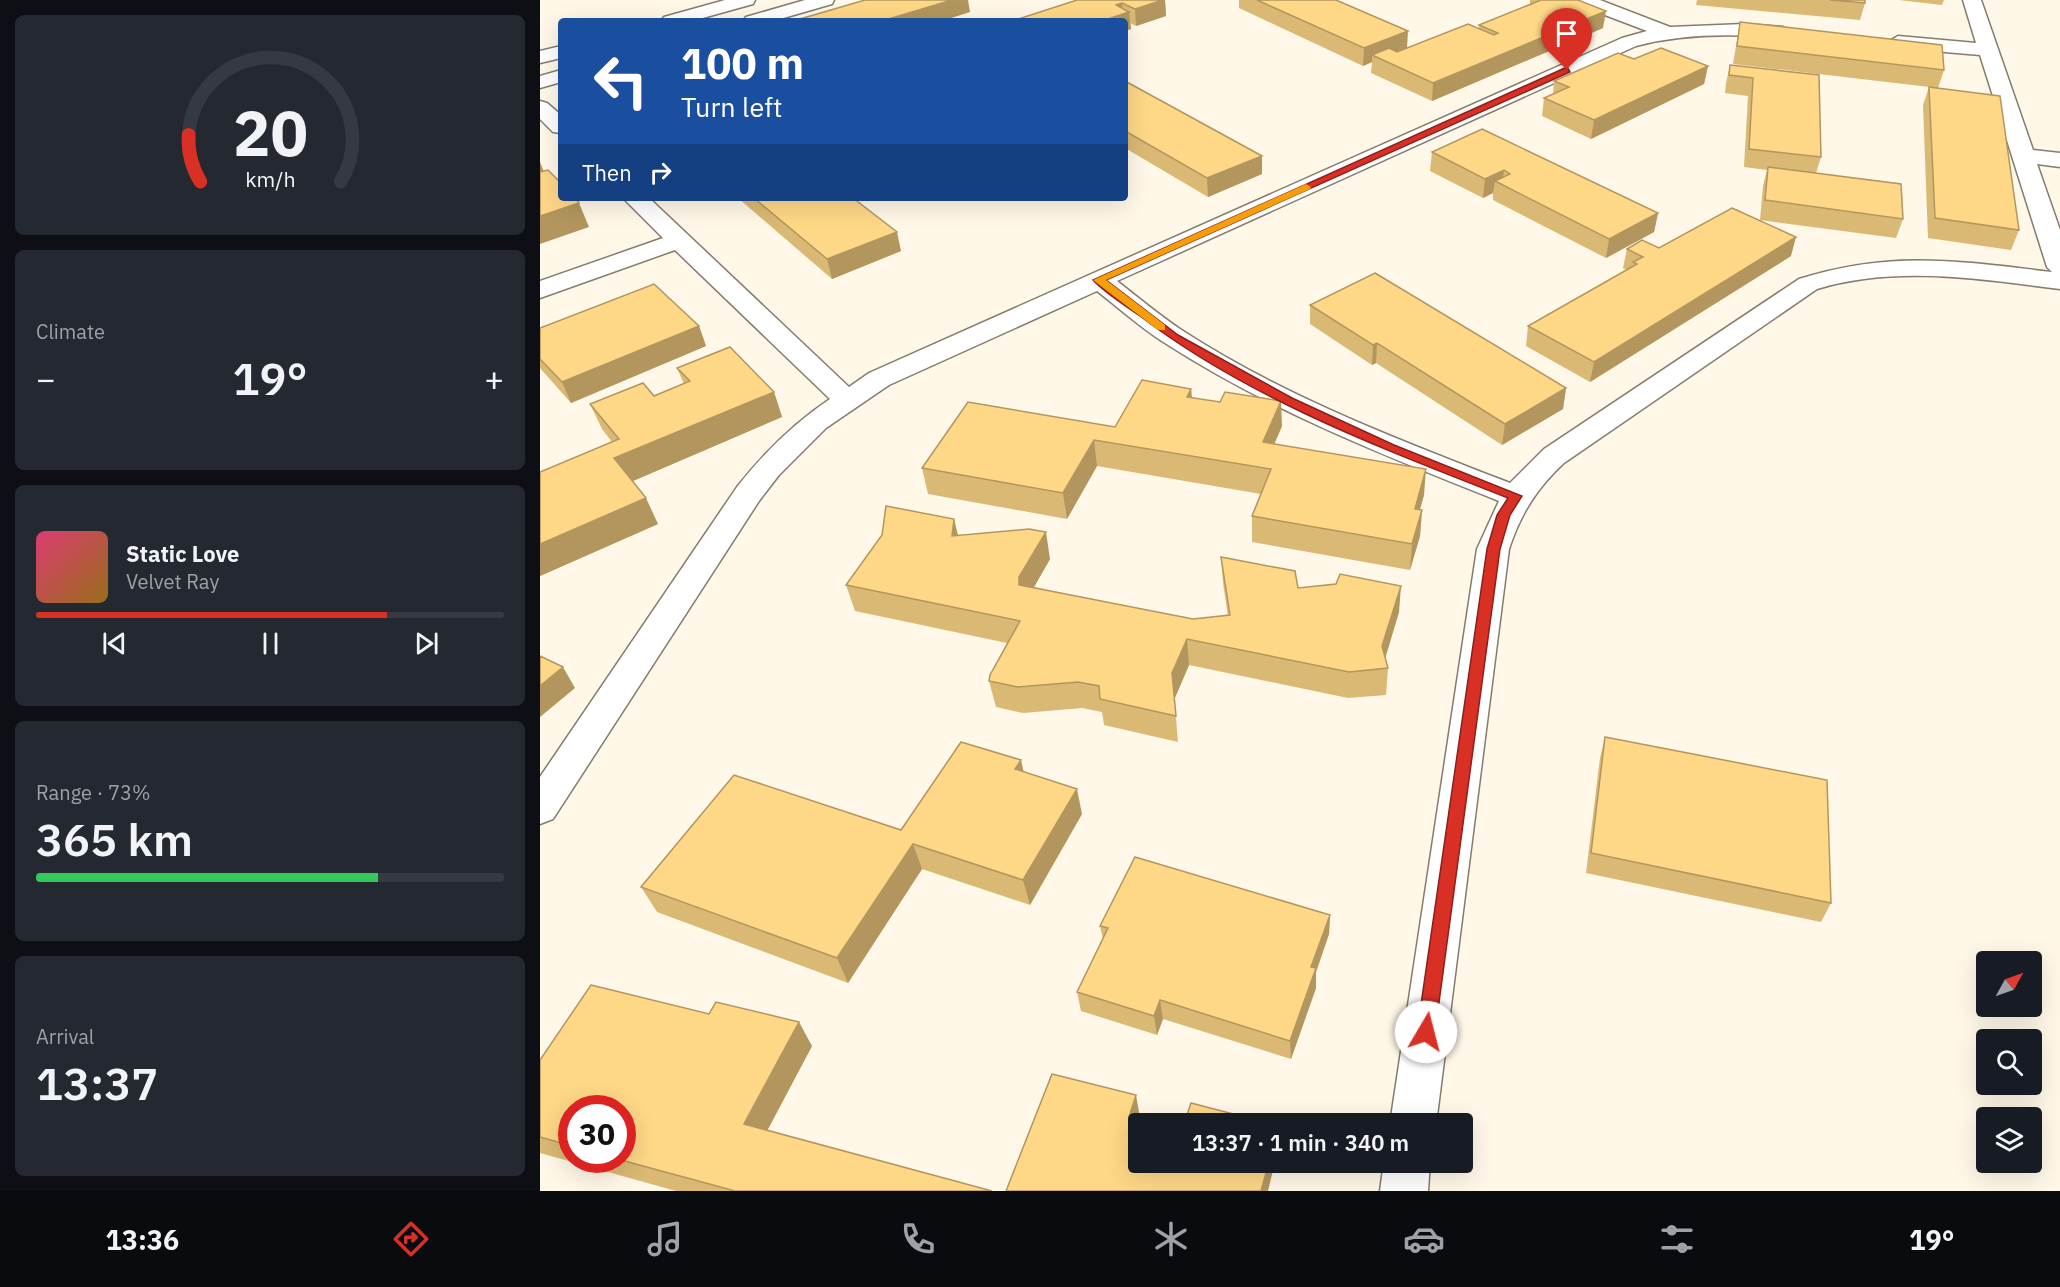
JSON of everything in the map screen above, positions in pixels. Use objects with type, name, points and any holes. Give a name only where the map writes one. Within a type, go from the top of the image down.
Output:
[{"type":"street","points":[[682,18],[746,0]]},
{"type":"street","points":[[763,18],[825,0]]},
{"type":"street","points":[[1583,0],[1666,32]]},
{"type":"street","points":[[1972,0],[2060,267]]},
{"type":"street","points":[[540,808],[748,495],[790,444],[846,399],[879,379],[1629,42],[1666,32],[1722,28],[1803,34]]},
{"type":"street","points":[[1873,40],[1989,50]]},
{"type":"street","points":[[540,57],[558,53]]},
{"type":"street","points":[[540,82],[558,77]]},
{"type":"street","points":[[540,107],[558,124]]},
{"type":"street","points":[[2024,156],[2060,160]]},
{"type":"street","points":[[638,201],[846,399]]},
{"type":"street","points":[[540,290],[679,240]]},
{"type":"street","points":[[1415,1113],[1493,549],[1503,515],[1515,496],[1554,456],[1808,284],[1850,271],[1896,266],[1921,266],[2060,281]]},
{"type":"street","points":[[1099,280],[1174,337],[1288,400],[1390,447],[1515,496]]},
{"type":"street","points":[[1404,1191],[1406,1173]]},
{"type":"building","points":[[865,0],[952,0],[892,18],[803,18]]},
{"type":"building","points":[[1077,0],[1163,0],[1135,9],[1122,3],[1116,5],[1129,12],[1111,18],[1021,18]]},
{"type":"building","points":[[1257,0],[1336,0],[1408,31],[1364,48]]},
{"type":"building","points":[[1541,0],[1578,0],[1606,11],[1433,83],[1372,55],[1389,48],[1397,52],[1468,24],[1494,35],[1498,33],[1479,25]]},
{"type":"building","points":[[1830,0],[1865,0],[1865,3]]},
{"type":"building","points":[[1740,22],[1942,45],[1944,70],[1737,46]]},
{"type":"building","points":[[1661,48],[1708,66],[1594,120],[1544,98],[1569,87],[1554,81],[1618,53],[1634,59]]},
{"type":"building","points":[[1730,65],[1819,75],[1821,157],[1749,149],[1753,78],[1729,75]]},
{"type":"building","points":[[1128,83],[1262,156],[1207,178],[1128,133]]},
{"type":"building","points":[[1929,87],[2000,96],[2019,230],[1935,218]]},
{"type":"building","points":[[1482,129],[1658,213],[1609,239],[1495,181],[1510,174],[1504,170],[1485,179],[1432,152]]},
{"type":"building","points":[[1768,167],[1901,184],[1903,219],[1765,200]]},
{"type":"building","points":[[548,170],[558,180],[558,201],[577,201],[579,203],[540,216],[540,172]]},
{"type":"building","points":[[758,201],[857,201],[897,232],[827,259]]},
{"type":"building","points":[[1732,208],[1796,237],[1594,362],[1528,326],[1637,264],[1633,262],[1643,257],[1627,249],[1642,240],[1659,248]]},
{"type":"building","points":[[1375,273],[1566,388],[1505,424],[1377,343],[1373,345],[1310,305]]},
{"type":"building","points":[[654,284],[699,326],[562,382],[540,359],[540,328]]},
{"type":"building","points":[[730,347],[774,392],[614,458],[646,498],[540,544],[540,472],[619,439],[590,404],[643,383],[654,396],[690,381],[677,368]]},
{"type":"building","points":[[1142,380],[1191,389],[1187,397],[1220,402],[1225,392],[1281,401],[1263,442],[1426,469],[1415,509],[1422,510],[1412,544],[1252,516],[1271,469],[1094,440],[1063,493],[922,468],[968,402],[1115,427]]},
{"type":"building","points":[[886,506],[954,519],[952,536],[1029,529],[1046,532],[1019,577],[1019,585],[1193,619],[1230,615],[1221,557],[1295,571],[1298,588],[1336,584],[1340,574],[1401,586],[1382,646],[1388,668],[1349,672],[1187,639],[1172,673],[1176,716],[1100,699],[1099,686],[1078,682],[1018,687],[989,681],[990,675],[1020,621],[846,585],[882,535]]},
{"type":"building","points":[[540,656],[563,667],[540,686]]},
{"type":"building","points":[[1605,737],[1827,780],[1831,903],[1591,853]]},
{"type":"building","points":[[961,742],[1021,760],[1015,769],[1077,789],[1023,880],[913,844],[837,958],[641,887],[734,775],[901,830]]},
{"type":"building","points":[[1135,857],[1330,915],[1311,967],[1316,968],[1290,1041],[1160,1000],[1154,1016],[1077,992],[1108,928],[1100,926]]},
{"type":"building","points":[[591,985],[709,1014],[716,1002],[799,1022],[744,1124],[992,1191],[735,1191],[636,1164],[636,1095],[558,1095],[558,1142],[540,1137],[540,1060]]},
{"type":"building","points":[[1052,1074],[1136,1095],[1130,1113],[1128,1113],[1128,1173],[1266,1173],[1261,1191],[1006,1191]]},
{"type":"building","points":[[1191,1103],[1230,1113],[1188,1113]]},
{"type":"slow traffic","points":[[1161,327],[1099,280],[1306,187]]},
{"type":"route","points":[[1426,1032],[1493,549],[1503,515],[1515,496],[1390,447],[1288,400],[1174,337],[1099,280],[1567,70]]}]
